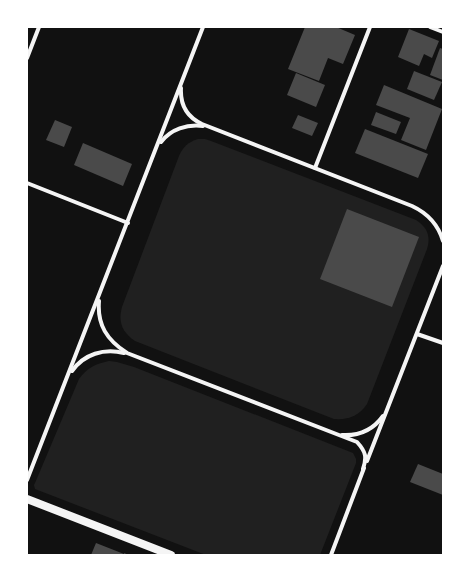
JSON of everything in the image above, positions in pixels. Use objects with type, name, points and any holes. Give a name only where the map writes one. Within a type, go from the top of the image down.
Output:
[{"type":"main road","points":[[27,499],[170,555]]},
{"type":"street","points":[[27,58],[39,27]]},
{"type":"street","points":[[27,480],[203,27]]},
{"type":"street","points":[[315,168],[370,27]]},
{"type":"street","points":[[430,27],[443,32]]},
{"type":"street","points":[[183,80],[181,94],[184,109],[195,121],[421,210],[430,217],[436,225],[442,235],[443,241]]},
{"type":"street","points":[[158,145],[163,138],[170,133],[186,126],[196,125],[217,130]]},
{"type":"street","points":[[27,183],[128,223]]},
{"type":"street","points":[[331,555],[363,469],[443,266]]},
{"type":"street","points":[[101,292],[99,302],[100,321],[110,339],[118,347],[137,357],[357,442],[365,455],[366,462],[363,469]]},
{"type":"street","points":[[416,334],[443,343]]},
{"type":"street","points":[[68,376],[79,363],[97,353],[110,351],[137,357]]},
{"type":"street","points":[[334,433],[354,435],[364,432],[377,424],[386,411]]},
{"type":"shaded area","points":[[198,139],[211,141],[416,220],[427,232],[429,240],[427,249],[367,404],[357,414],[344,419],[334,419],[135,341],[124,330],[121,322],[122,307],[179,156],[186,145]]},
{"type":"shaded area","points":[[109,361],[134,367],[353,453],[356,463],[320,555],[206,555],[35,489],[34,485],[79,379],[92,367]]},
{"type":"building","points":[[305,27],[336,27],[355,35],[343,64],[328,58],[319,81],[288,69]]},
{"type":"building","points":[[409,29],[439,41],[432,58],[424,54],[419,66],[398,57]]},
{"type":"building","points":[[440,48],[443,49],[443,80],[430,75]]},
{"type":"building","points":[[414,71],[442,82],[434,100],[407,89]]},
{"type":"building","points":[[296,73],[325,85],[316,107],[287,95]]},
{"type":"building","points":[[384,85],[442,109],[426,150],[401,140],[410,118],[376,105]]},
{"type":"building","points":[[376,112],[401,122],[396,134],[371,125]]},
{"type":"building","points":[[298,115],[318,123],[312,136],[292,128]]},
{"type":"building","points":[[55,120],[72,127],[64,147],[46,140]]},
{"type":"building","points":[[365,129],[428,154],[418,178],[355,153]]},
{"type":"building","points":[[83,143],[132,164],[123,186],[74,165]]},
{"type":"building","points":[[347,209],[419,237],[392,307],[320,279]]},
{"type":"building","points":[[418,464],[443,474],[443,495],[410,482]]},
{"type":"building","points":[[96,543],[124,554],[129,555],[91,555]]}]
